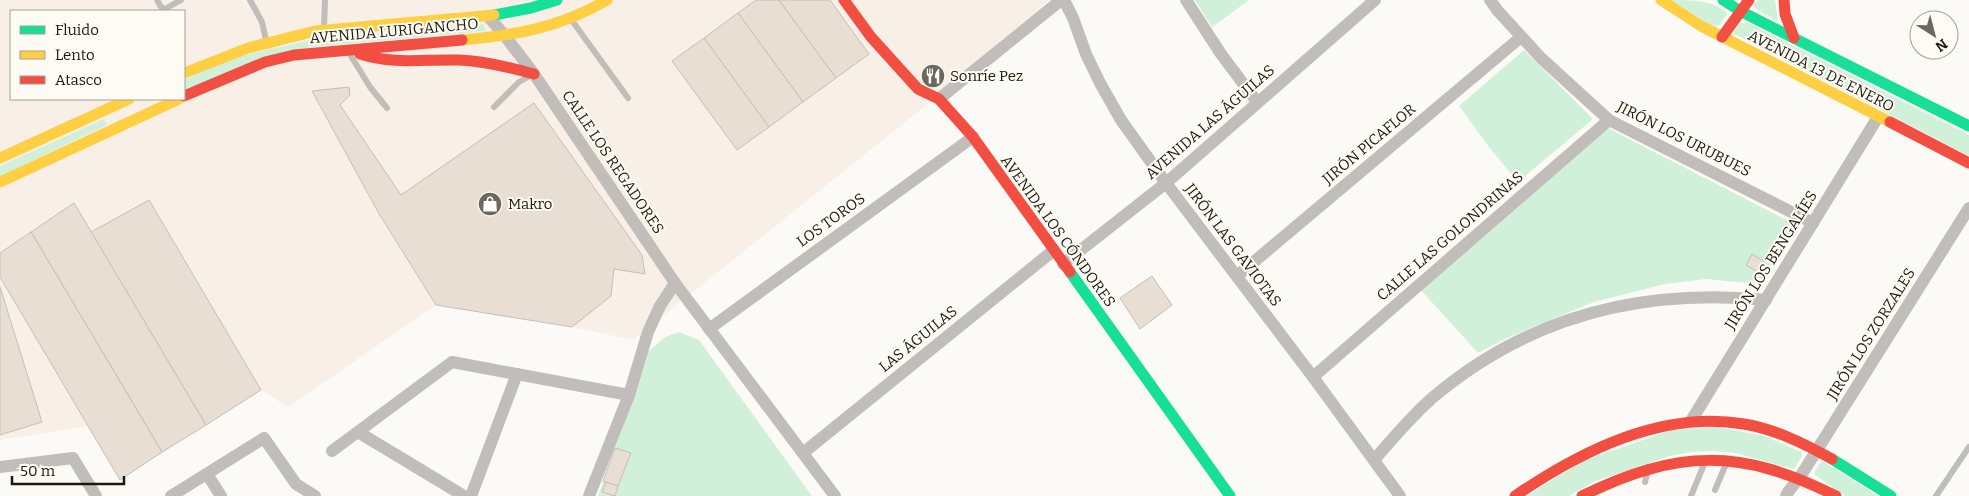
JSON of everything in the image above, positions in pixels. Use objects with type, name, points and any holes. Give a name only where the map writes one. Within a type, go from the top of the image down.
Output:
[{"type":"main road","name":"AVENIDA LURIGANCHO","points":[[185,73],[267,41],[324,30],[488,16],[523,10],[557,0]]},
{"type":"main road","name":"AVENIDA LURIGANCHO","points":[[185,96],[265,62],[294,56],[348,50],[505,36],[571,20],[607,0]]},
{"type":"main road","name":"AVENIDA LOS CÓNDORES","points":[[844,0],[871,37],[918,89],[939,100],[973,137],[1230,496]]},
{"type":"main road","name":"AVENIDA 13 DE ENERO","points":[[1661,0],[1701,26],[1969,163]]},
{"type":"main road","name":"AVENIDA 13 DE ENERO","points":[[1723,0],[1740,11],[1969,126]]},
{"type":"main road","points":[[1722,37],[1749,0]]},
{"type":"main road","points":[[1784,0],[1785,14],[1794,38]]},
{"type":"main road","points":[[348,50],[373,59],[389,62],[478,61],[534,74]]},
{"type":"main road","points":[[0,158],[127,100]]},
{"type":"main road","points":[[0,182],[177,100]]},
{"type":"main road","points":[[108,108],[116,128]]},
{"type":"main road","points":[[1515,496],[1571,460],[1596,448],[1661,426],[1691,421],[1720,420],[1745,424],[1792,439],[1849,468],[1891,496]]},
{"type":"main road","points":[[1582,496],[1597,488],[1648,469],[1672,463],[1706,459],[1745,462],[1800,477],[1836,496]]},
{"type":"street","points":[[939,100],[1062,0]]},
{"type":"street","name":"JIRÓN LAS GAVIOTAS","points":[[1062,0],[1073,18],[1086,54],[1100,83],[1121,120],[1400,496]]},
{"type":"street","points":[[1186,0],[1221,54],[1257,102]]},
{"type":"street","name":"JIRÓN LOS URUBUES","points":[[1490,0],[1541,58],[1609,120],[1813,222]]},
{"type":"street","name":"AVENIDA LAS ÁGUILAS","points":[[1063,264],[1166,183],[1368,2]]},
{"type":"street","name":"CALLE LOS REGADORES","points":[[488,16],[534,74],[675,283],[835,496]]},
{"type":"street","name":"JIRÓN PICAFLOR","points":[[1237,276],[1521,37]]},
{"type":"street","name":"JIRÓN LOS BENGALÍES","points":[[1691,421],[1878,117]]},
{"type":"street","name":"CALLE LAS GOLONDRINAS","points":[[1313,377],[1609,120]]},
{"type":"street","name":"LOS TOROS","points":[[709,329],[973,137]]},
{"type":"street","name":"JIRÓN LOS ZORZALES","points":[[1786,496],[1800,477],[1969,208]]},
{"type":"street","name":"LAS ÁGUILAS","points":[[803,453],[1054,250]]},
{"type":"street","points":[[589,496],[629,395],[648,332],[660,306],[675,283]]},
{"type":"street","points":[[1374,460],[1401,428],[1431,400],[1464,374],[1502,350],[1543,330],[1586,315],[1630,304],[1664,299],[1715,296],[1766,300]]},
{"type":"street","points":[[332,451],[452,362],[629,395]]},
{"type":"street","points":[[471,496],[517,374]]},
{"type":"street","points":[[358,432],[464,496]]},
{"type":"street","points":[[170,496],[264,438],[296,484],[315,496]]},
{"type":"street","points":[[0,467],[73,458],[96,496]]},
{"type":"street","points":[[207,474],[221,496]]},
{"type":"lane","points":[[157,0],[161,7],[165,9],[181,0]]},
{"type":"lane","points":[[250,0],[262,22],[267,41]]},
{"type":"lane","points":[[324,30],[325,0]]},
{"type":"lane","points":[[571,20],[628,98]]},
{"type":"lane","points":[[348,50],[370,87],[387,108]]},
{"type":"lane","points":[[494,107],[518,82],[534,74]]},
{"type":"lane","points":[[1936,496],[1969,447]]},
{"type":"lane","points":[[1691,496],[1706,459]]},
{"type":"lane","points":[[1715,490],[1727,460]]},
{"type":"lane","points":[[1645,482],[1648,469]]},
{"type":"shaded area","points":[[0,0],[1049,0],[919,111],[633,340],[572,327],[436,305],[288,407],[261,390],[120,480],[88,426],[0,440]]},
{"type":"green space","points":[[1195,0],[1249,0],[1212,27]]},
{"type":"green space","points":[[1671,0],[1709,3],[1722,9],[1727,14],[1720,25],[1713,27]]},
{"type":"green space","points":[[1759,0],[1775,0],[1778,22],[1755,8],[1754,3]]},
{"type":"green space","points":[[1740,23],[1748,23],[1969,135],[1969,156],[1733,33]]},
{"type":"green space","points":[[483,24],[486,31],[310,47],[185,89],[185,80],[230,58],[312,40]]},
{"type":"green space","points":[[1524,50],[1593,119],[1518,182],[1459,106]]},
{"type":"green space","points":[[104,119],[107,125],[0,176],[0,166]]},
{"type":"green space","points":[[1606,127],[1796,225],[1759,284],[1705,279],[1665,284],[1594,302],[1509,337],[1478,353],[1419,288]]},
{"type":"green space","points":[[679,332],[699,340],[812,496],[598,496],[649,351],[665,337]]},
{"type":"green space","points":[[1718,427],[1764,436],[1802,452],[1802,456],[1794,469],[1735,453],[1693,452],[1670,456],[1595,481],[1569,496],[1527,496],[1585,460],[1672,430]]},
{"type":"green space","points":[[1822,461],[1878,496],[1845,496],[1815,475],[1815,471]]},
{"type":"building","points":[[756,0],[779,0],[836,78],[803,102],[738,13]]},
{"type":"building","points":[[779,0],[830,0],[869,54],[836,78]]},
{"type":"building","points":[[738,13],[803,102],[769,127],[704,38]]},
{"type":"building","points":[[704,38],[769,127],[737,150],[672,61]]},
{"type":"building","name":"Makro","points":[[349,87],[350,95],[340,105],[401,195],[534,103],[642,255],[645,274],[614,269],[611,296],[572,327],[436,305],[378,212],[312,91]]},
{"type":"building","points":[[149,200],[261,390],[206,425],[91,232]]},
{"type":"building","points":[[74,203],[206,425],[162,452],[31,232]]},
{"type":"building","points":[[31,232],[162,452],[120,480],[0,277],[0,253]]},
{"type":"building","points":[[1752,254],[1765,262],[1759,273],[1746,265]]},
{"type":"building","points":[[1152,276],[1172,305],[1140,329],[1120,298]]},
{"type":"building","points":[[0,287],[42,422],[0,435]]},
{"type":"building","points":[[615,448],[631,453],[618,486],[603,481]]},
{"type":"building","points":[[606,482],[618,486],[615,496],[602,492]]},
{"type":"traffic: fast","points":[[494,15],[531,8],[557,0]]},
{"type":"traffic: fast","points":[[1723,0],[1740,11],[1969,126]]},
{"type":"traffic: fast","points":[[1070,272],[1230,496]]},
{"type":"traffic: fast","points":[[1832,459],[1891,496]]},
{"type":"traffic: slow","points":[[462,40],[501,36],[537,29],[589,10],[607,0]]},
{"type":"traffic: slow","points":[[1661,0],[1701,26],[1890,122]]},
{"type":"traffic: slow","points":[[185,73],[248,48],[315,31],[494,15]]},
{"type":"traffic: slow","points":[[0,158],[127,100]]},
{"type":"traffic: slow","points":[[0,182],[177,100]]},
{"type":"traffic: jam","points":[[844,0],[871,37],[918,89],[939,99],[973,137],[1070,272]]},
{"type":"traffic: jam","points":[[1722,37],[1749,0]]},
{"type":"traffic: jam","points":[[1784,0],[1785,14],[1794,38]]},
{"type":"traffic: jam","points":[[185,96],[265,62],[294,55],[462,40]]},
{"type":"traffic: jam","points":[[360,54],[397,60],[459,60],[478,62],[534,74]]},
{"type":"traffic: jam","points":[[1890,122],[1969,163]]},
{"type":"traffic: jam","points":[[1515,496],[1540,479],[1595,450],[1653,429],[1683,423],[1713,421],[1756,426],[1790,438],[1832,459]]},
{"type":"traffic: jam","points":[[1582,496],[1648,469],[1709,460],[1770,469],[1802,480],[1836,496]]},
{"type":"place","name":"Sonríe Pez","points":[[933,76]]},
{"type":"place","name":"Makro","points":[[490,204]]}]
